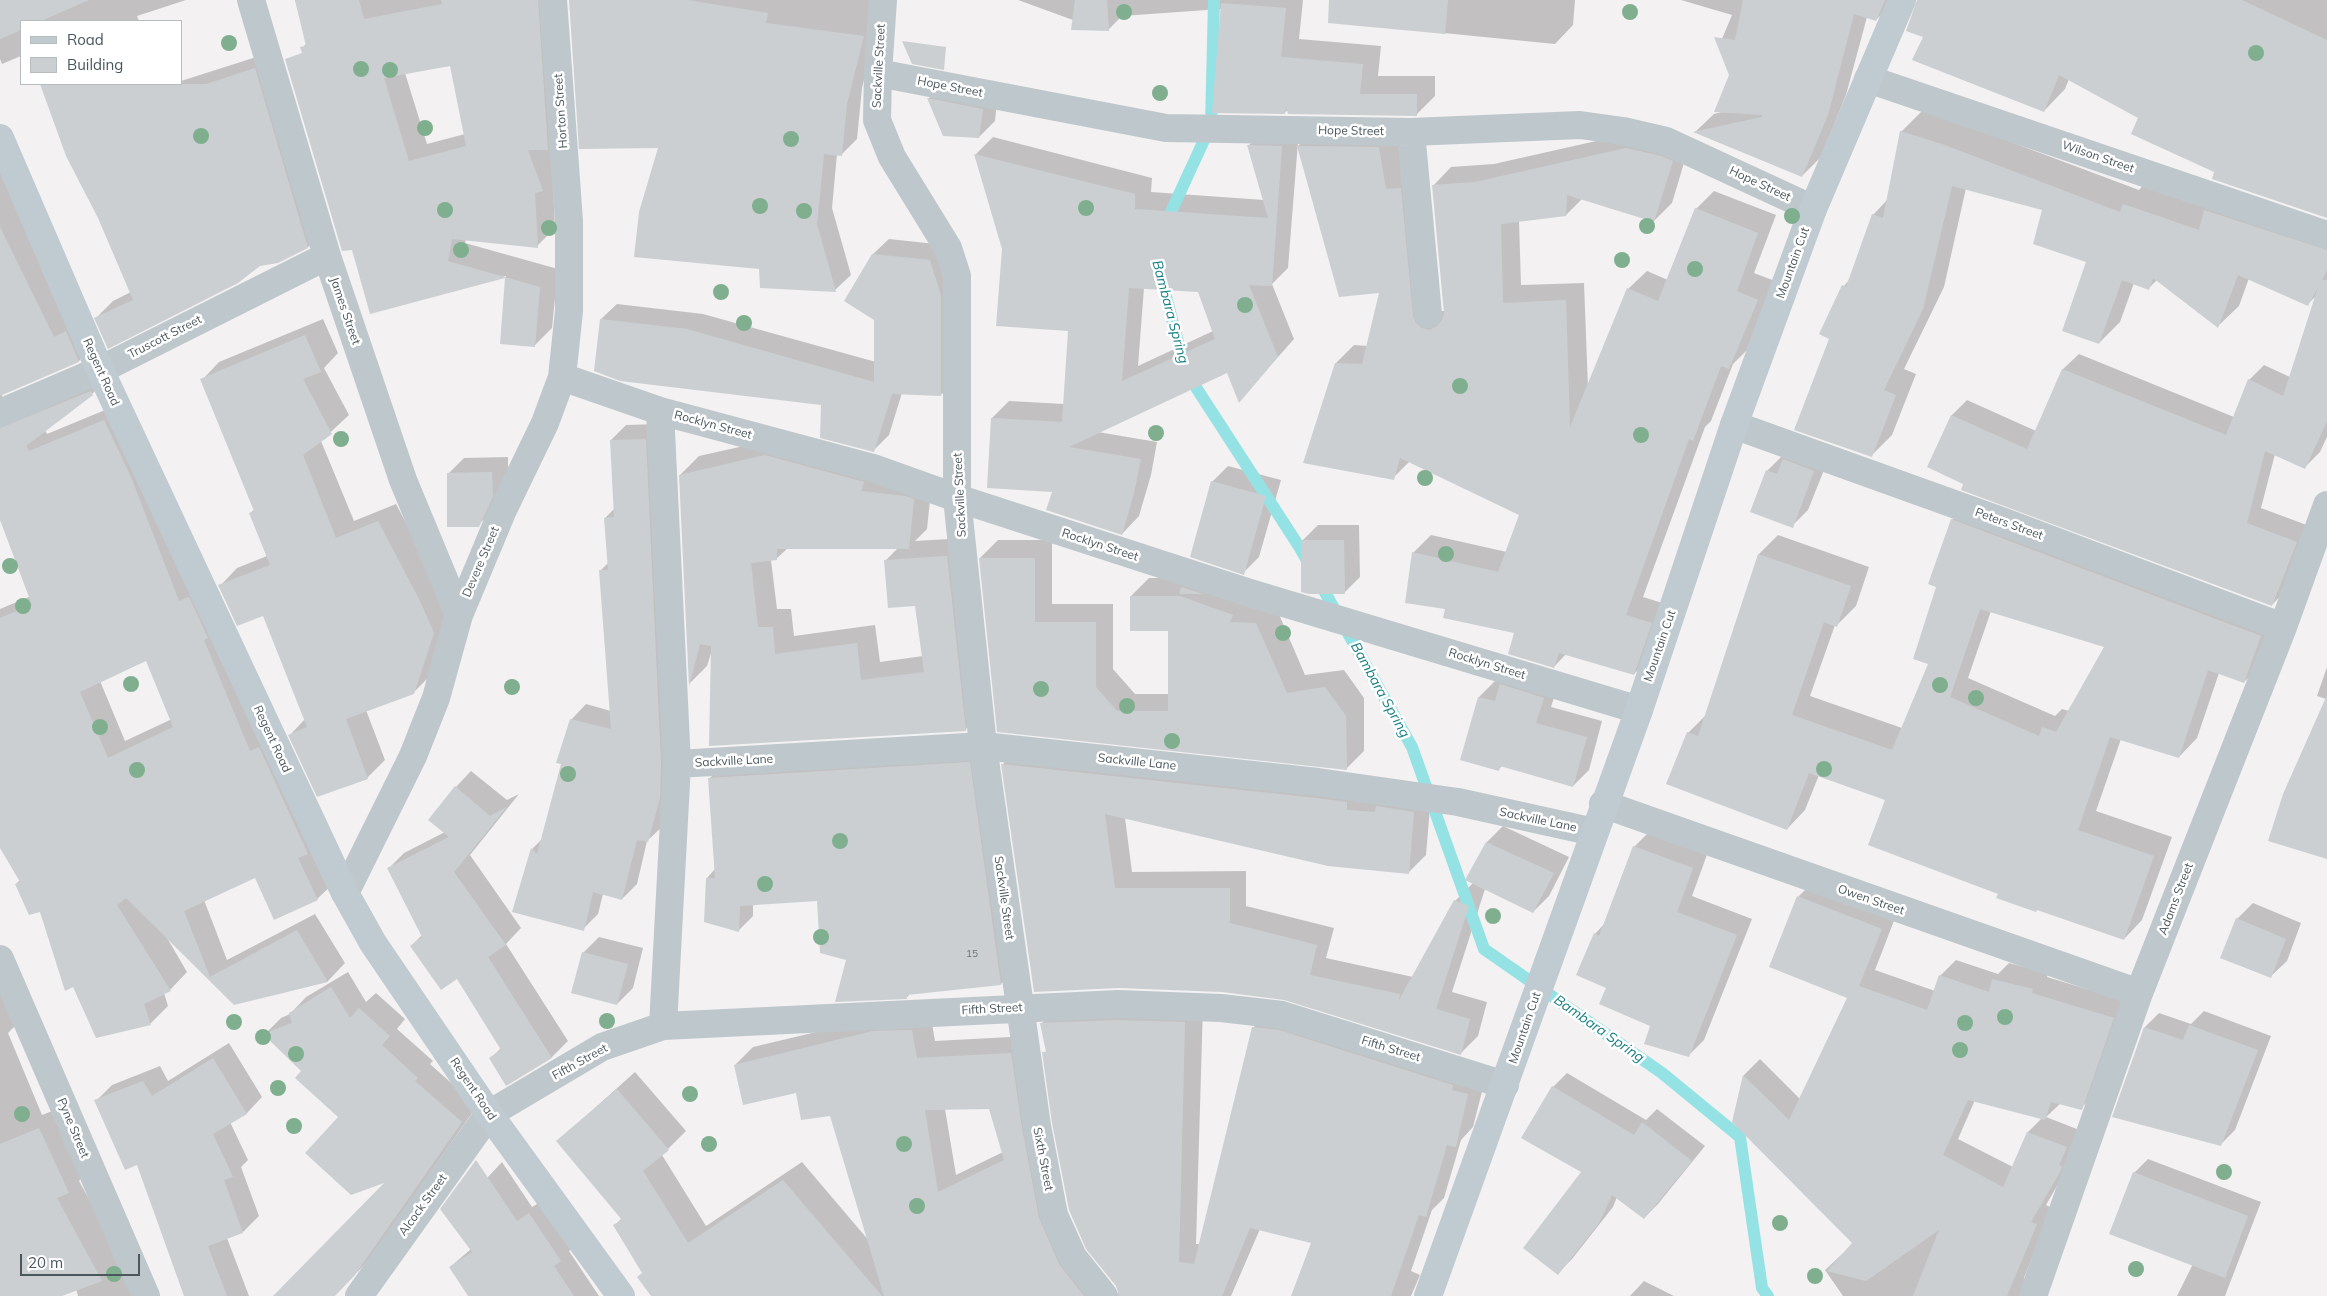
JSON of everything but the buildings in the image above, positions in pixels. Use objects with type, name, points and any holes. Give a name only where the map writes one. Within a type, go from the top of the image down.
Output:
[{"type":"main road","name":"Mountain Cut","points":[[1428,1296],[1638,710],[1734,425],[1813,209],[1902,0]]},
{"type":"main road","name":"Regent Road","points":[[0,138],[100,370],[345,893],[373,943],[489,1114],[621,1296]]},
{"type":"street","name":"James Street","points":[[251,0],[327,256],[403,480],[458,615]]},
{"type":"street","name":"Horton Street","points":[[553,0],[569,221]]},
{"type":"street","name":"Sackville Street","points":[[883,0],[877,120],[892,157],[948,248],[957,276],[957,498],[983,746],[1021,1007]]},
{"type":"street","name":"Hope Street","points":[[878,73],[1166,128],[1411,132],[1580,125],[1623,131],[1666,141],[1813,209]]},
{"type":"street","name":"Wilson Street","points":[[1868,79],[2327,236]]},
{"type":"street","points":[[1411,132],[1428,314]]},
{"type":"street","name":"Devere Street","points":[[345,893],[413,756],[436,698],[458,615],[502,512],[545,423],[562,377],[569,311],[569,221]]},
{"type":"street","name":"Truscott Street","points":[[0,413],[100,370],[327,256]]},
{"type":"street","name":"Rocklyn Street","points":[[562,377],[660,411],[873,468],[957,498],[1247,592],[1638,710]]},
{"type":"street","points":[[660,411],[677,764],[663,1026]]},
{"type":"street","name":"Peters Street","points":[[1734,425],[2004,522],[2283,627]]},
{"type":"street","name":"Adams Street","points":[[2033,1296],[2139,993],[2283,627],[2327,506]]},
{"type":"street","name":"Sackville Lane","points":[[677,764],[983,746],[1318,782],[1458,802],[1594,832]]},
{"type":"street","name":"Owen Street","points":[[1603,804],[1868,900],[2139,993]]},
{"type":"street","name":"Pyne Street","points":[[0,959],[146,1296]]},
{"type":"street","name":"Fifth Street","points":[[489,1114],[602,1047],[663,1026],[1021,1007],[1118,1004],[1221,1008],[1282,1015],[1505,1085]]},
{"type":"street","name":"Sixth Street","points":[[1021,1007],[1037,1126],[1054,1215],[1073,1257],[1104,1296]]},
{"type":"street","name":"Alcock Street","points":[[359,1296],[489,1114]]},
{"type":"waterway","name":"Bambara Spring","points":[[1164,227],[1211,125],[1214,0]]},
{"type":"waterway","name":"Bambara Spring","points":[[1160,274],[1186,372],[1300,548],[1412,747],[1484,949],[1662,1073],[1740,1137],[1762,1288],[1768,1296]]}]
